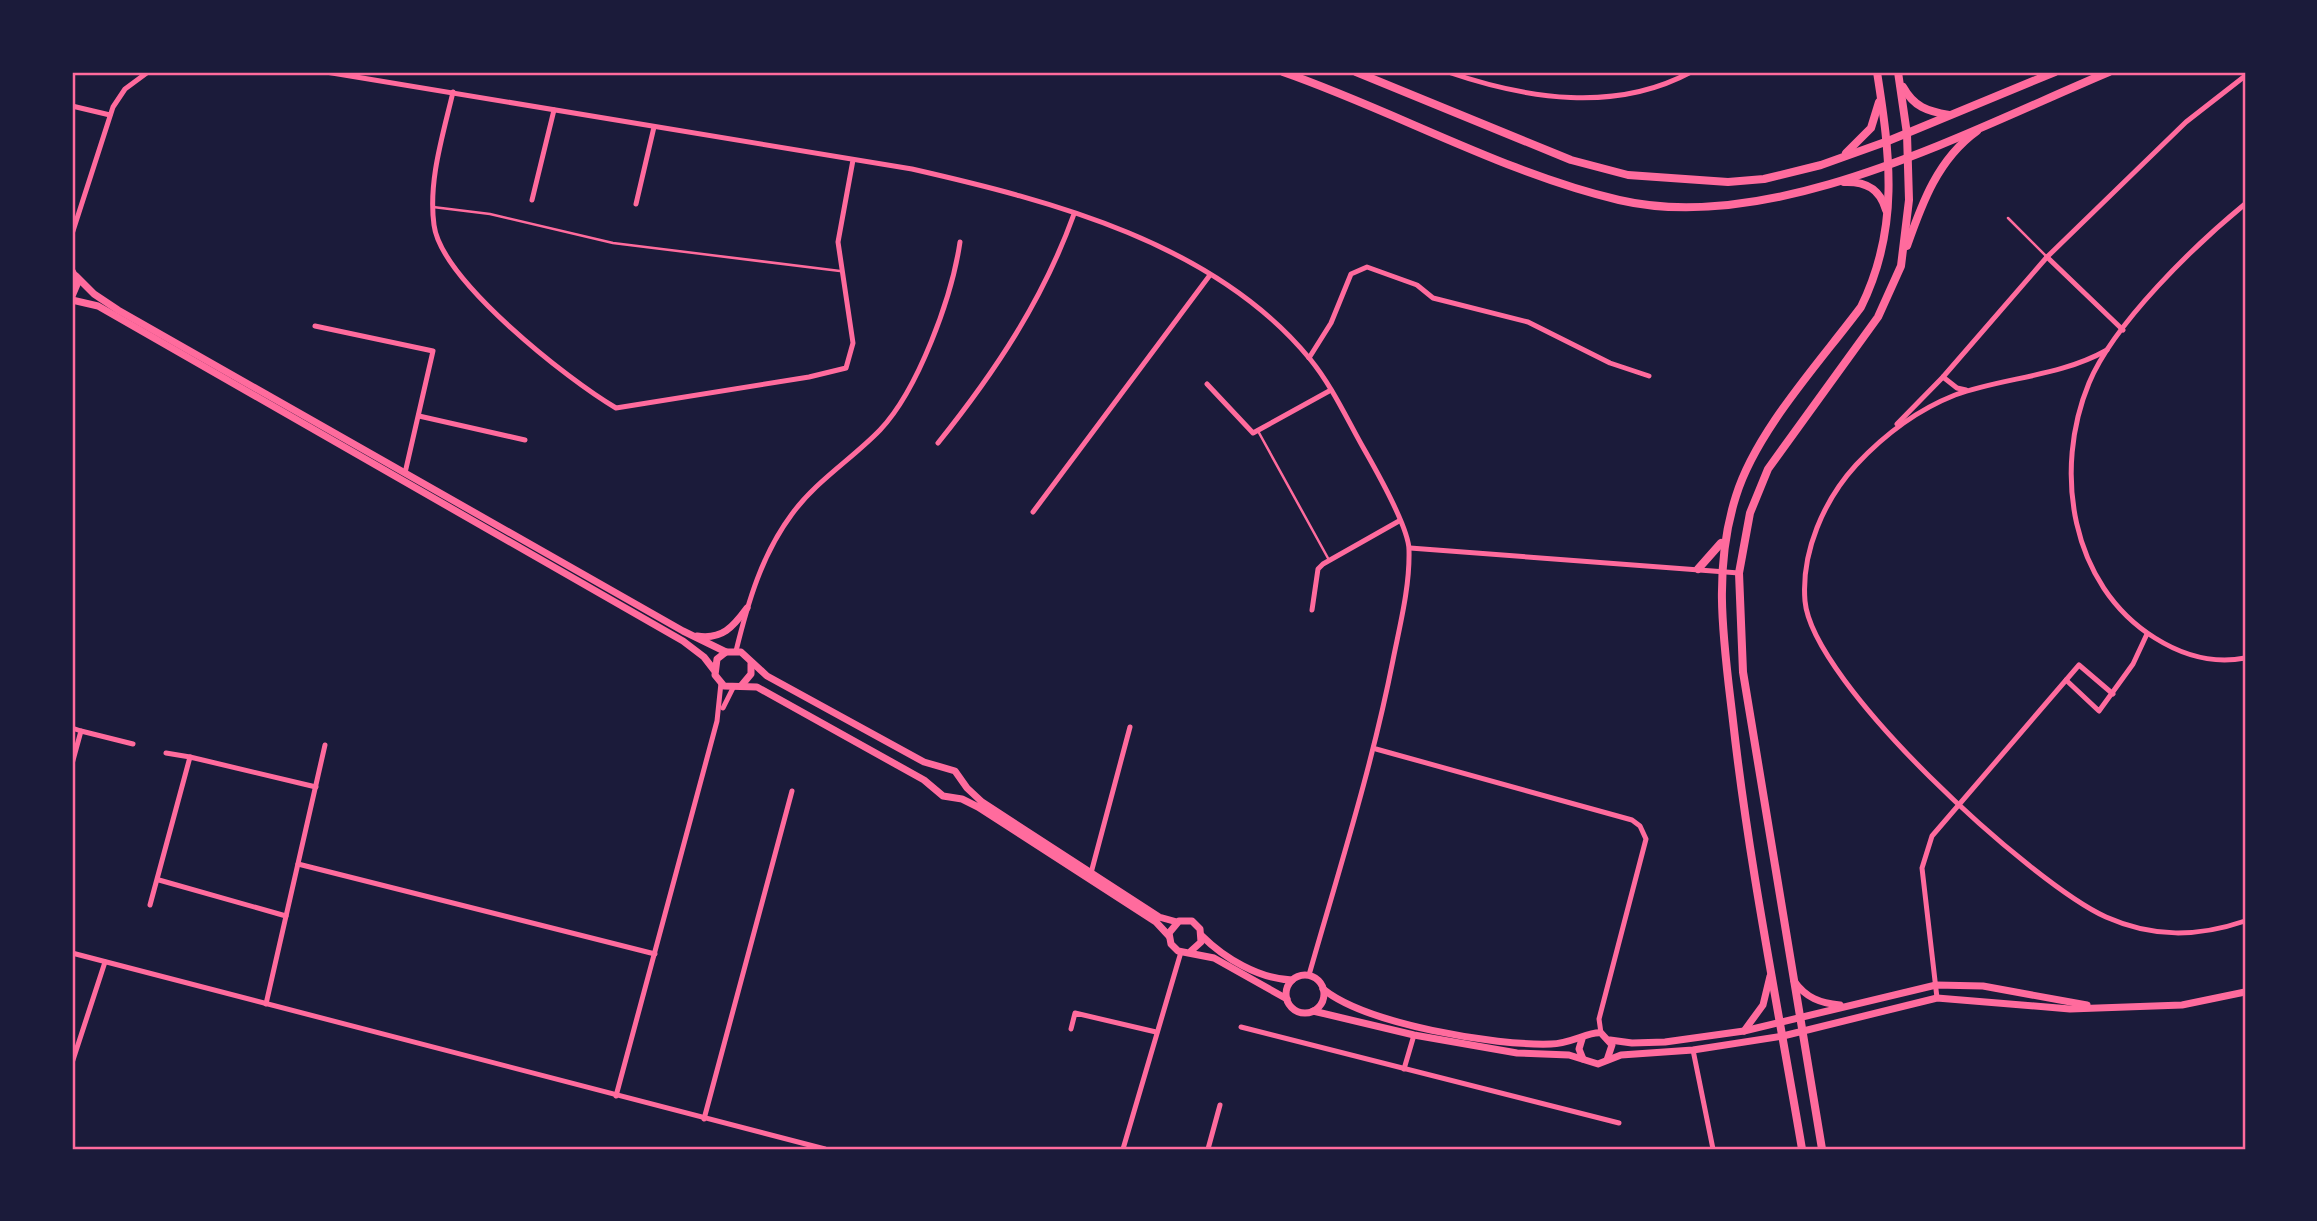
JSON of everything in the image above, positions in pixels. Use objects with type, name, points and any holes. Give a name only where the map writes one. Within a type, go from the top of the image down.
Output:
[{"type":"main road","points":[[1283,72],[1563,184],[1623,201],[1700,208],[1741,205],[1780,198],[1834,182],[1908,156],[2109,72]]},
{"type":"main road","points":[[1356,72],[1571,160],[1628,175],[1728,182],[1764,179],[1833,161],[1907,134],[2055,72]]},
{"type":"main road","points":[[1802,1149],[1741,789],[1722,619],[1720,569],[1723,541],[1736,494],[1750,460],[1861,307],[1875,279],[1888,215],[1890,163],[1877,72]]},
{"type":"main road","points":[[1898,72],[1907,134],[1909,200],[1901,266]]},
{"type":"main road","points":[[1900,82],[1909,99],[1920,108],[1952,115]]},
{"type":"main road","points":[[1833,161],[1864,139],[1877,113],[1880,95]]},
{"type":"main road","points":[[1822,1149],[1800,1032],[1742,672],[1739,573],[1750,513],[1768,469],[1878,317],[1901,266],[1921,206],[1934,180],[1955,150],[1989,122]]},
{"type":"main road","points":[[1834,182],[1852,181],[1874,189],[1884,202],[1888,215]]},
{"type":"main road","points":[[1698,569],[1723,541]]},
{"type":"street","points":[[72,234],[110,115],[125,89],[148,72]]},
{"type":"street","points":[[326,72],[965,181],[1130,234],[1210,275],[1261,312],[1310,358],[1331,390],[1399,521],[1410,548],[1402,615],[1376,749],[1309,975]]},
{"type":"street","points":[[1448,72],[1518,90],[1588,99],[1639,93],[1691,72]]},
{"type":"street","points":[[2245,76],[2186,122],[2048,257],[1943,377],[1856,466],[1836,491],[1820,520],[1810,547],[1805,601],[1813,632],[1843,681],[1958,803],[2055,885],[2107,917],[2162,933],[2198,934],[2245,921]]},
{"type":"street","points":[[453,92],[435,174],[434,228],[442,252],[459,277],[485,304],[569,375],[616,408],[834,373],[846,368],[853,343],[838,242],[853,160]]},
{"type":"street","points":[[72,106],[110,115]]},
{"type":"street","points":[[532,200],[554,110]]},
{"type":"street","points":[[636,204],[654,127]]},
{"type":"street","points":[[2245,204],[2166,280],[2107,350],[2085,392],[2073,436],[2070,465],[2075,519],[2092,569],[2125,617],[2147,634],[2188,655],[2229,661],[2245,658]]},
{"type":"street","points":[[938,443],[975,397],[1030,314],[1057,263],[1074,215]]},
{"type":"street","points":[[736,650],[747,608],[772,545],[791,515],[807,495],[879,430],[898,409],[913,384],[948,292],[960,242]]},
{"type":"street","points":[[2048,257],[2123,330]]},
{"type":"street","points":[[1310,358],[1331,323],[1351,274],[1367,267],[1418,285],[1433,298],[1528,322],[1609,363],[1649,376]]},
{"type":"street","points":[[74,274],[78,287],[72,298],[98,306],[661,629],[704,657],[714,670],[721,683],[718,721],[616,1096]]},
{"type":"street","points":[[74,274],[94,294],[118,310],[691,635],[726,652]]},
{"type":"street","points":[[1033,512],[1210,275]]},
{"type":"street","points":[[315,326],[433,351],[405,473]]},
{"type":"street","points":[[1890,432],[1929,408],[1969,391],[2064,369],[2107,350]]},
{"type":"street","points":[[1943,377],[1957,388],[1969,391]]},
{"type":"street","points":[[1207,384],[1253,433],[1331,390]]},
{"type":"street","points":[[419,416],[526,440]]},
{"type":"street","points":[[1312,610],[1318,569],[1329,560],[1399,521]]},
{"type":"street","points":[[1410,548],[1720,569],[1739,573]]},
{"type":"street","points":[[691,635],[710,638],[720,635],[747,608]]},
{"type":"street","points":[[2066,680],[2099,711],[2113,694],[2147,634]]},
{"type":"street","points":[[714,670],[717,659],[726,652],[736,650],[767,676],[924,762],[955,771],[982,802],[1159,917],[1177,922],[1194,922],[1202,936],[1219,951],[1257,972],[1292,980],[1309,975],[1318,980],[1323,989],[1344,1003],[1410,1024],[1528,1045],[1562,1044],[1582,1039],[1591,1033],[1601,1033],[1610,1040],[1632,1043],[1665,1042],[1781,1024],[1936,985],[1983,986],[2101,1008]]},
{"type":"street","points":[[718,721],[736,687],[748,680],[751,663]]},
{"type":"street","points":[[1937,998],[1923,868],[1932,836],[2078,665],[2113,694]]},
{"type":"street","points":[[721,683],[736,687],[757,687],[935,788],[939,794],[982,809],[1156,922],[1169,936],[1172,946],[1181,952],[1191,951],[1214,958],[1287,999],[1297,1011],[1313,1011],[1414,1035],[1517,1053],[1560,1054],[1592,1064],[1621,1055],[1693,1050],[1783,1036],[1937,998],[1982,999],[2038,1008],[2101,1008],[2182,1005],[2245,992]]},
{"type":"street","points":[[1091,873],[1130,727]]},
{"type":"street","points":[[72,728],[133,744]]},
{"type":"street","points":[[72,764],[81,731]]},
{"type":"street","points":[[267,1004],[325,745]]},
{"type":"street","points":[[1376,749],[1572,801],[1632,820],[1640,826],[1646,839],[1599,1019],[1601,1033]]},
{"type":"street","points":[[166,753],[316,787]]},
{"type":"street","points":[[150,905],[159,880],[190,757]]},
{"type":"street","points":[[935,788],[934,778],[944,769]]},
{"type":"street","points":[[951,797],[959,792],[962,782]]},
{"type":"street","points":[[704,1119],[792,791]]},
{"type":"street","points":[[298,864],[655,954]]},
{"type":"street","points":[[159,880],[286,916]]},
{"type":"street","points":[[1169,936],[1177,922]]},
{"type":"street","points":[[1191,951],[1200,944],[1202,936]]},
{"type":"street","points":[[1123,1149],[1181,952]]},
{"type":"street","points":[[72,953],[825,1149]]},
{"type":"street","points":[[72,1063],[105,962]]},
{"type":"street","points":[[1744,1031],[1763,1005],[1771,967]]},
{"type":"street","points":[[1791,976],[1801,992],[1814,1000],[1848,1006]]},
{"type":"street","points":[[1287,999],[1287,989],[1292,980]]},
{"type":"street","points":[[1313,1011],[1321,1003],[1323,989]]},
{"type":"street","points":[[1071,1029],[1075,1013],[1156,1032]]},
{"type":"street","points":[[1241,1027],[1619,1124]]},
{"type":"street","points":[[1404,1069],[1414,1035]]},
{"type":"street","points":[[1582,1039],[1579,1049],[1583,1059]]},
{"type":"street","points":[[1607,1060],[1612,1051],[1610,1040]]},
{"type":"street","points":[[1693,1050],[1713,1149]]},
{"type":"street","points":[[1208,1149],[1220,1105]]},
{"type":"lane","points":[[433,207],[490,214],[613,243],[842,272]]},
{"type":"lane","points":[[2008,218],[2048,257]]},
{"type":"lane","points":[[1257,431],[1329,560]]}]
